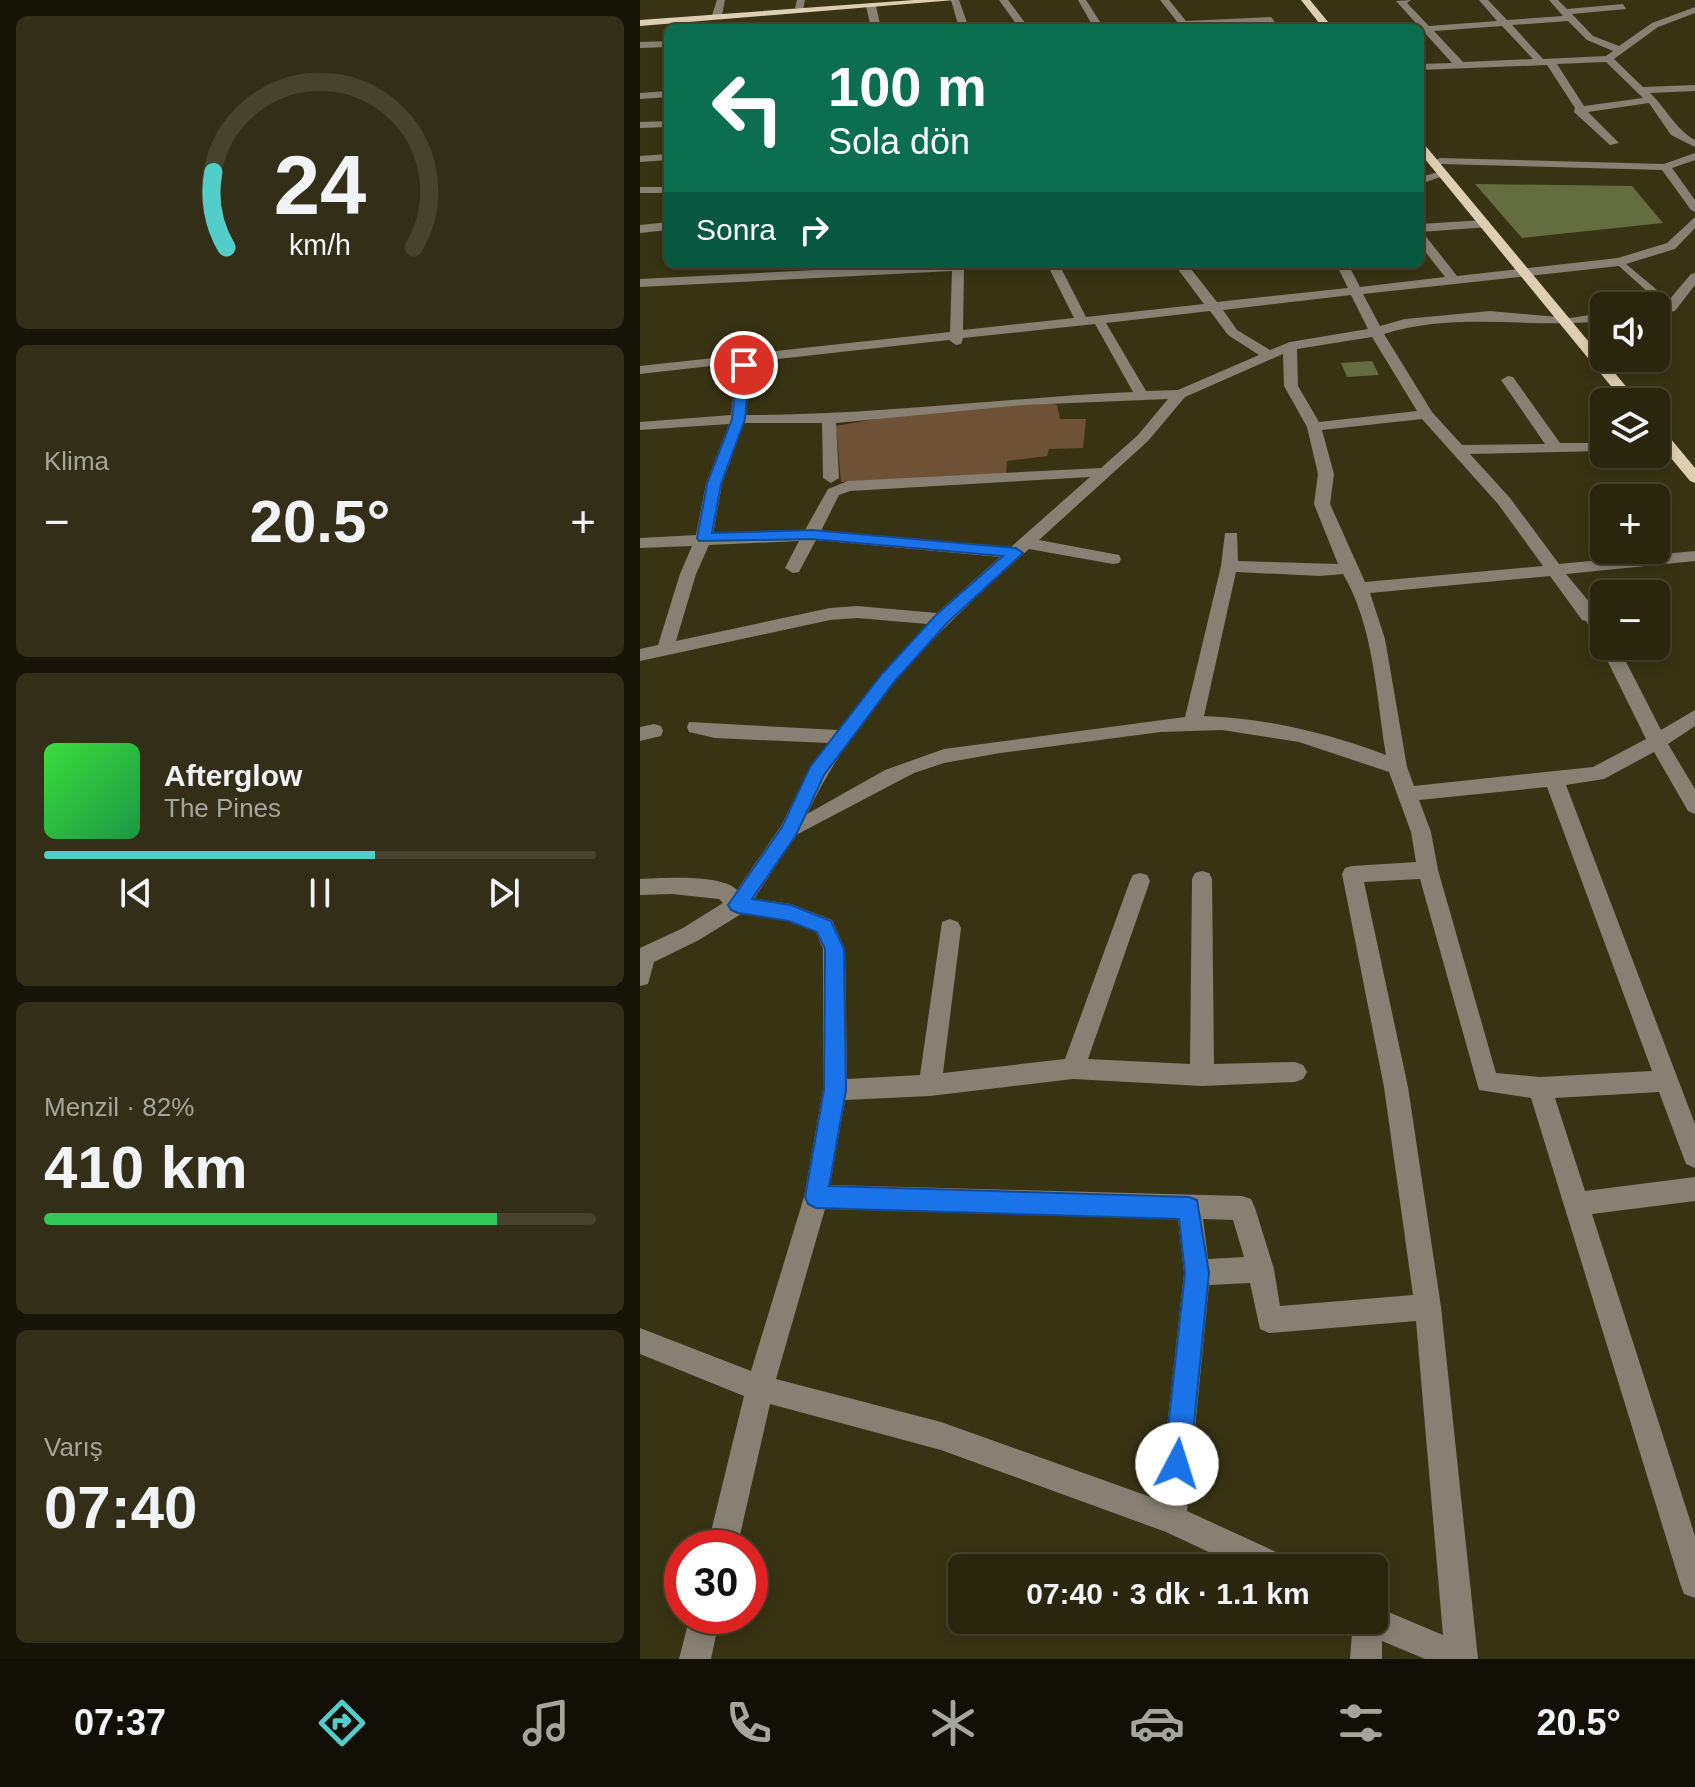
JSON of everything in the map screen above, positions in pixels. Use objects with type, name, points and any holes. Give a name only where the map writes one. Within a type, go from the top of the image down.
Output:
[{"type":"main road","points":[[640,21],[800,4],[918,0]]},
{"type":"main road","points":[[640,21],[952,0]]},
{"type":"main road","points":[[1302,0],[1319,24]]},
{"type":"main road","points":[[1302,0],[1324,24]]},
{"type":"main road","points":[[1430,158],[1533,276]]},
{"type":"main road","points":[[1430,158],[1533,276],[1621,388]]},
{"type":"main road","points":[[1570,321],[1590,342]]},
{"type":"main road","points":[[1618,372],[1631,388]]},
{"type":"main road","points":[[1670,435],[1695,464]]},
{"type":"main road","points":[[1670,450],[1695,478]]},
{"type":"street","points":[[717,15],[721,0]]},
{"type":"street","points":[[952,0],[961,24]]},
{"type":"street","points":[[1003,0],[1021,24]]},
{"type":"street","points":[[1082,0],[1097,24]]},
{"type":"street","points":[[1164,0],[1184,24]]},
{"type":"street","points":[[1401,0],[1407,0]]},
{"type":"street","points":[[1401,0],[1421,24]]},
{"type":"street","points":[[1483,0],[1546,63],[1574,97],[1578,110],[1614,143]]},
{"type":"street","points":[[1553,0],[1590,38],[1620,50]]},
{"type":"street","points":[[1613,0],[1655,25]]},
{"type":"street","points":[[871,6],[875,24]]},
{"type":"street","points":[[1424,67],[1608,59],[1655,25],[1693,12]]},
{"type":"street","points":[[1425,29],[1568,15],[1631,13]]},
{"type":"street","points":[[1244,24],[1271,20],[1273,24]]},
{"type":"street","points":[[1425,29],[1459,64]]},
{"type":"street","points":[[640,45],[664,44]]},
{"type":"street","points":[[1608,59],[1651,100],[1675,133],[1695,144]]},
{"type":"street","points":[[1640,90],[1695,88]]},
{"type":"street","points":[[640,96],[664,94]]},
{"type":"street","points":[[1578,110],[1651,100]]},
{"type":"street","points":[[640,125],[664,124]]},
{"type":"street","points":[[1430,158],[1668,167],[1695,156]]},
{"type":"street","points":[[640,159],[664,157]]},
{"type":"street","points":[[1668,167],[1695,195]]},
{"type":"street","points":[[1668,167],[1695,208]]},
{"type":"street","points":[[640,190],[664,190]]},
{"type":"street","points":[[1357,295],[1454,281],[1533,276],[1619,262],[1652,254],[1677,241],[1695,221]]},
{"type":"street","points":[[1424,228],[1485,224]]},
{"type":"street","points":[[640,229],[664,226]]},
{"type":"street","points":[[640,372],[1624,267],[1665,257],[1695,236]]},
{"type":"street","points":[[1424,242],[1454,281]]},
{"type":"street","points":[[1624,267],[1647,292]]},
{"type":"street","points":[[640,283],[916,268]]},
{"type":"street","points":[[960,338],[962,268]]},
{"type":"street","points":[[1055,268],[1083,323]]},
{"type":"street","points":[[1183,268],[1217,310],[1227,328],[1243,341],[1268,354]]},
{"type":"street","points":[[1344,268],[1376,332],[1426,414],[1504,501],[1590,616]]},
{"type":"street","points":[[1670,303],[1695,277]]},
{"type":"street","points":[[1670,309],[1695,304]]},
{"type":"street","points":[[960,338],[1217,310]]},
{"type":"street","points":[[640,426],[738,419],[829,419],[994,403],[1180,394],[1290,346],[1438,318],[1490,315],[1570,321],[1590,319]]},
{"type":"street","points":[[1101,325],[1141,394]]},
{"type":"street","points":[[1290,346],[1291,386],[1314,427],[1326,474],[1322,504],[1348,568],[1360,588],[1376,639],[1397,767],[1421,832],[1428,870],[1487,1083],[1540,1088],[1666,1081]]},
{"type":"street","points":[[665,650],[688,574],[704,538],[714,484],[738,419],[744,363]]},
{"type":"street","points":[[1508,380],[1556,449]]},
{"type":"street","points":[[641,964],[738,905],[789,830],[817,772],[888,678],[941,619],[1143,438],[1180,394]]},
{"type":"street","points":[[1314,427],[1426,414]]},
{"type":"street","points":[[829,419],[831,478]]},
{"type":"street","points":[[1460,450],[1590,448]]},
{"type":"street","points":[[793,568],[833,492],[848,486],[1103,472]]},
{"type":"street","points":[[640,543],[812,535],[1021,548],[1113,559]]},
{"type":"street","points":[[1193,723],[1229,566],[1231,537]]},
{"type":"street","points":[[1360,588],[1506,578],[1553,570],[1695,556]]},
{"type":"street","points":[[1229,566],[1320,571],[1348,568]]},
{"type":"street","points":[[640,655],[830,614],[857,612],[941,619]]},
{"type":"street","points":[[1616,660],[1657,742],[1695,806]]},
{"type":"street","points":[[1408,794],[1597,774],[1657,742],[1695,717]]},
{"type":"street","points":[[789,830],[816,821],[882,779],[908,767],[961,752],[1193,723],[1241,724],[1333,743],[1397,767]]},
{"type":"street","points":[[696,727],[715,731],[843,737]]},
{"type":"street","points":[[1554,779],[1695,1156]]},
{"type":"street","points":[[1388,1628],[1461,1659],[1428,1307],[1396,1087],[1352,874],[1428,870]]},
{"type":"street","points":[[1202,879],[1202,1075]]},
{"type":"street","points":[[1073,1069],[1140,881]]},
{"type":"street","points":[[640,887],[672,886],[725,891],[738,905],[791,913],[824,926],[834,949],[835,1090],[816,1197],[760,1388],[726,1530]]},
{"type":"street","points":[[930,1085],[950,928]]},
{"type":"street","points":[[835,1090],[930,1085],[1073,1069],[1202,1075],[1295,1072]]},
{"type":"street","points":[[1540,1088],[1695,1583]]},
{"type":"street","points":[[1574,1204],[1695,1189]]},
{"type":"street","points":[[816,1197],[1242,1208],[1261,1269],[1269,1320],[1428,1307]]},
{"type":"street","points":[[1172,1519],[1197,1273],[1189,1208]]},
{"type":"street","points":[[1197,1273],[1261,1269]]},
{"type":"street","points":[[640,1341],[760,1388],[941,1436],[1172,1519],[1246,1554]]},
{"type":"street","points":[[695,1659],[701,1634]]},
{"type":"street","points":[[1366,1659],[1368,1634]]},
{"type":"shaded area","points":[[1057,405],[1060,419],[1086,419],[1083,448],[1049,449],[1047,456],[1007,461],[1006,474],[841,482],[836,426],[922,411]]},
{"type":"building","points":[[1475,184],[1632,186],[1663,223],[1522,238]]},
{"type":"building","points":[[1372,361],[1379,375],[1347,377],[1341,363]]},
{"type":"route","points":[[744,365],[738,419],[714,484],[704,538],[812,535],[1016,553],[941,619],[888,678],[817,772],[789,830],[738,905],[791,913],[824,926],[834,949],[835,1090],[816,1197],[1189,1208],[1197,1273],[1177,1464]]}]
